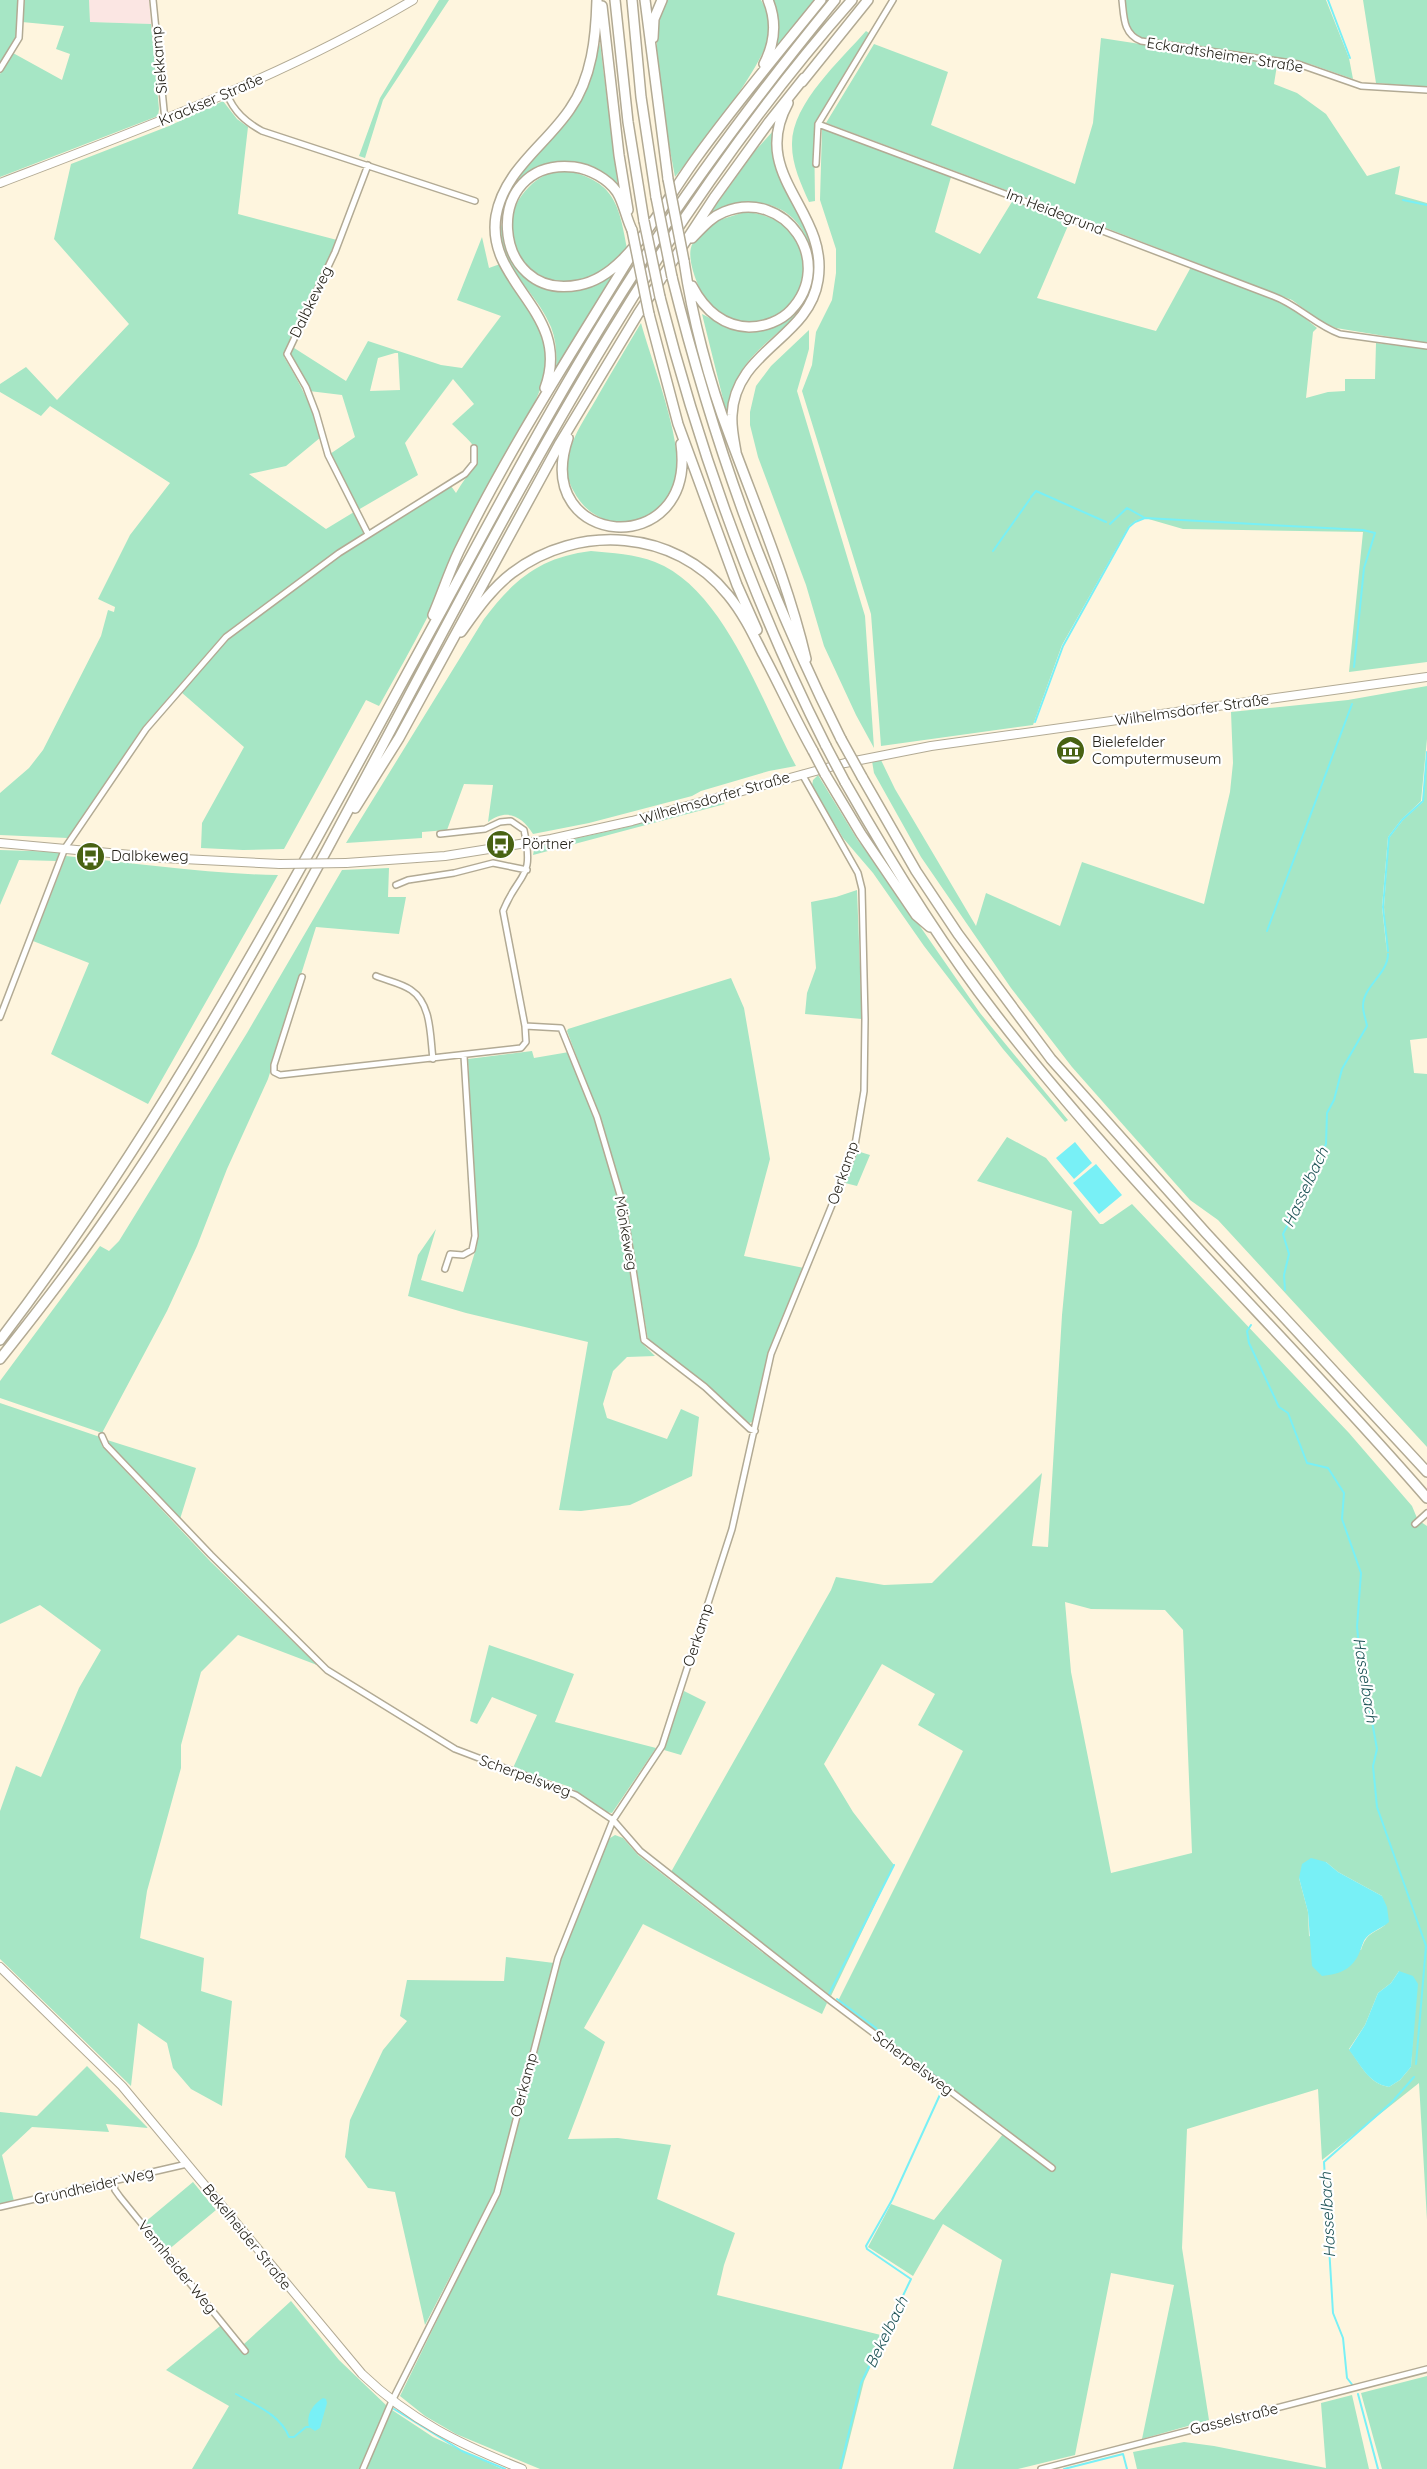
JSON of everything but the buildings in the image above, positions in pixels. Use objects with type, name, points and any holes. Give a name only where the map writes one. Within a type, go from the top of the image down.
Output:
[{"type":"highway","points":[[599,0],[619,155],[649,314],[678,424],[737,585],[770,665]]},
{"type":"highway","points":[[536,409],[548,381],[550,345],[537,312],[503,262],[496,234],[496,217],[500,200],[516,170],[562,120],[579,95],[592,50],[599,0]]},
{"type":"highway","points":[[615,0],[628,122],[649,220],[660,297],[683,386],[720,502],[765,615],[845,782],[940,937],[995,1014],[1084,1123],[1427,1498]]},
{"type":"highway","points":[[632,0],[641,97],[669,274],[702,392],[728,474],[759,559],[812,681],[841,739],[916,870],[958,934],[1051,1059],[1198,1224],[1427,1472]]},
{"type":"highway","points":[[645,0],[668,179],[686,273],[709,368],[736,452],[782,577],[812,681]]},
{"type":"highway","points":[[651,55],[654,19],[662,0]]},
{"type":"highway","points":[[746,92],[768,56],[772,42],[774,20],[768,0]]},
{"type":"highway","points":[[416,656],[459,551],[536,409],[649,220],[746,92],[821,0]]},
{"type":"highway","points":[[0,1340],[45,1281],[126,1161],[230,995],[526,455],[633,275],[730,134],[835,0]]},
{"type":"highway","points":[[0,1359],[103,1223],[178,1108],[247,993],[536,461],[631,301],[723,165],[782,85],[852,0]]},
{"type":"highway","points":[[337,831],[378,774],[574,422],[721,188],[769,122],[868,0]]},
{"type":"highway","points":[[736,452],[732,416],[740,382],[756,360],[806,311],[813,299],[819,279],[820,258],[815,235],[782,174],[776,142],[785,109],[804,78]]},
{"type":"highway","points":[[632,230],[616,192],[608,183],[590,171],[561,166],[537,173],[520,188],[513,199],[506,223],[510,249],[522,266],[542,281],[552,285],[569,286],[587,283],[610,271],[633,248],[649,220]]},
{"type":"highway","points":[[669,274],[705,224],[726,211],[748,207],[769,211],[786,220],[801,237],[807,258],[806,285],[801,298],[785,316],[752,327],[730,324],[710,312],[702,304],[686,273]]},
{"type":"highway","points":[[574,422],[561,466],[565,490],[569,499],[584,516],[604,526],[618,529],[642,525],[654,519],[670,504],[681,480],[678,424]]},
{"type":"highway","points":[[436,668],[480,606],[510,574],[549,551],[574,543],[604,539],[638,541],[655,546],[700,568],[729,596],[752,631],[813,751],[861,834],[916,915],[940,937]]},
{"type":"street","points":[[0,69],[19,38],[21,0]]},
{"type":"street","name":"Siekkamp","points":[[153,0],[165,120]]},
{"type":"street","name":"Krackser Straße","points":[[0,183],[165,120],[226,94],[318,52],[414,0]]},
{"type":"street","points":[[816,164],[818,124],[893,0]]},
{"type":"street","name":"Eckardtsheimer Straße","points":[[1122,0],[1125,27],[1129,34],[1141,41],[1298,64],[1361,86],[1427,90]]},
{"type":"street","points":[[226,94],[234,109],[248,123],[262,131],[475,201]]},
{"type":"street","name":"Im Heidegrund","points":[[818,124],[1068,216],[1287,301],[1328,329],[1340,334],[1427,346]]},
{"type":"street","name":"Dalbkeweg","points":[[368,165],[335,252],[286,354],[306,387],[328,455],[368,534]]},
{"type":"street","points":[[0,1017],[65,848],[146,729],[226,637],[339,553],[465,474],[474,463],[474,447]]},
{"type":"street","name":"Wilhelmsdorfer Straße","points":[[0,843],[183,860],[280,864],[346,863],[445,856],[527,844],[632,821],[802,774],[931,746],[1427,677]]},
{"type":"street","name":"Oerkamp","points":[[363,2469],[392,2401],[497,2193],[558,1958],[612,1820],[662,1746],[731,1533],[771,1354],[854,1151],[864,1091],[862,889],[858,873],[802,774]]},
{"type":"street","points":[[303,977],[274,1065],[274,1072],[280,1075],[464,1056],[520,1048],[526,1042],[503,911],[508,898],[527,870],[529,858],[524,830],[511,821],[500,822],[484,829],[440,834]]},
{"type":"street","points":[[396,885],[408,880],[454,873],[493,863],[527,870]]},
{"type":"street","points":[[376,976],[403,985],[419,997],[428,1017],[433,1059]]},
{"type":"street","name":"Mönkeweg","points":[[525,1026],[561,1028],[585,1085],[623,1205],[644,1340],[705,1386],[750,1429],[755,1431]]},
{"type":"street","points":[[445,1269],[450,1254],[463,1255],[472,1250],[475,1236],[464,1056]]},
{"type":"street","name":"Scherpelsweg","points":[[102,1436],[106,1445],[203,1547],[327,1671],[455,1749],[570,1791],[612,1820],[640,1851],[1052,2168]]},
{"type":"street","points":[[1416,1522],[1427,1513]]},
{"type":"street","name":"Bekelheider Straße","points":[[0,1967],[116,2080],[343,2354],[392,2401],[417,2419],[454,2441],[522,2469]]},
{"type":"street","name":"Grundheider Weg","points":[[0,2206],[187,2164]]},
{"type":"street","name":"Vennheider Weg","points":[[113,2182],[114,2190],[245,2351]]},
{"type":"street","name":"Gasselstraße","points":[[1041,2469],[1427,2369]]},
{"type":"shaded area","points":[[89,0],[149,0],[151,24],[90,22]]},
{"type":"green space","points":[[0,0],[19,0],[17,37],[0,65]]},
{"type":"green space","points":[[24,0],[89,0],[90,22],[151,24],[159,109],[158,116],[0,177],[0,74],[13,53],[62,80],[70,54],[56,49],[64,26],[22,22]]},
{"type":"green space","points":[[439,0],[449,0],[383,100],[365,158],[359,156],[380,98]]},
{"type":"green space","points":[[667,0],[761,0],[768,15],[770,27],[766,45],[745,84],[675,177],[659,86],[657,60],[660,16]]},
{"type":"green space","points":[[773,0],[815,0],[775,49],[778,24]]},
{"type":"green space","points":[[1123,0],[1326,0],[1349,58],[1353,79],[1310,64],[1140,38],[1128,27]]},
{"type":"green space","points":[[1363,0],[1427,0],[1427,87],[1376,83]]},
{"type":"green space","points":[[866,31],[869,33],[814,124],[815,201],[809,202],[794,160],[792,145],[794,130],[808,99],[831,69]]},
{"type":"green space","points":[[1101,38],[1277,65],[1274,84],[1297,93],[1326,114],[1367,176],[1400,166],[1395,194],[1427,203],[1427,343],[1336,328],[1322,322],[1292,300],[826,123],[874,44],[948,72],[931,125],[1075,184],[1093,123]]},
{"type":"green space","points":[[600,43],[618,187],[588,166],[565,161],[542,167],[530,174],[507,197],[517,178],[574,111],[592,75]]},
{"type":"green space","points":[[223,101],[237,119],[248,127],[238,214],[337,240],[284,357],[305,396],[321,437],[286,466],[249,474],[326,529],[354,512],[365,533],[224,634],[143,727],[68,838],[0,835],[0,793],[29,768],[43,750],[101,636],[108,610],[114,612],[115,607],[98,599],[130,535],[170,483],[50,406],[41,416],[0,392],[0,384],[26,367],[57,400],[129,324],[54,239],[71,164],[169,126]]},
{"type":"green space","points":[[822,129],[951,177],[935,232],[980,254],[1013,200],[1070,221],[1037,298],[1156,331],[1191,267],[1290,306],[1317,328],[1313,332],[1306,398],[1328,392],[1345,391],[1345,379],[1375,379],[1376,343],[1427,349],[1427,662],[1349,672],[1363,532],[1183,529],[1145,518],[1129,526],[1062,645],[1033,725],[881,746],[871,614],[802,391],[812,365],[816,332],[832,300],[836,273],[836,249],[820,200]]},
{"type":"green space","points":[[774,130],[774,161],[785,188],[807,229],[816,257],[816,271],[813,287],[798,313],[744,367],[736,382],[729,410],[726,411],[702,314],[742,331],[757,332],[771,328],[783,322],[798,308],[808,290],[812,271],[811,251],[804,233],[792,218],[776,207],[749,203],[711,212],[755,151]]},
{"type":"green space","points":[[560,169],[591,179],[610,194],[620,216],[627,248],[605,268],[578,280],[549,279],[536,273],[524,262],[515,248],[511,233],[516,206],[523,194],[533,183]]},
{"type":"green space","points":[[745,212],[775,220],[794,236],[803,256],[803,278],[795,298],[780,314],[760,323],[735,320],[723,315],[713,307],[702,293],[695,277],[690,253],[693,243],[716,221]]},
{"type":"green space","points":[[500,224],[513,261],[526,276],[544,286],[563,290],[583,287],[617,270],[556,368],[556,347],[551,327],[506,255],[501,241]]},
{"type":"green space","points":[[482,237],[489,268],[500,264],[536,320],[545,344],[547,357],[545,373],[532,408],[484,492],[427,618],[379,706],[366,700],[284,849],[201,848],[202,823],[244,747],[181,692],[227,640],[338,557],[451,486],[456,493],[478,457],[473,445],[452,424],[474,404],[453,379],[405,443],[418,475],[358,510],[330,454],[355,437],[342,395],[309,391],[289,354],[291,346],[346,381],[368,341],[441,365],[462,368],[501,316],[457,300]],"holes":[[[398,353],[400,390],[370,391],[378,358]]]},
{"type":"green space","points":[[641,323],[674,435],[677,469],[673,488],[663,503],[650,514],[634,521],[617,522],[601,518],[585,507],[570,484],[567,464],[580,428]]},
{"type":"green space","points":[[809,330],[809,349],[797,391],[865,616],[874,748],[824,646],[806,585],[758,457],[750,425],[750,412],[756,386],[771,366]]},
{"type":"green space","points":[[591,551],[615,553],[655,562],[680,576],[702,597],[739,651],[796,766],[769,771],[701,791],[692,796],[589,823],[533,834],[514,816],[502,815],[488,822],[493,785],[464,784],[447,830],[422,832],[422,838],[346,843],[484,619],[495,605],[506,592],[530,572],[557,559]]},
{"type":"green space","points":[[1427,686],[1427,739],[1421,801],[1401,820],[1388,837],[1382,907],[1387,953],[1384,907],[1389,838],[1403,820],[1423,802],[1427,758],[1427,1038],[1410,1040],[1414,1073],[1427,1074],[1427,1447],[1218,1220],[1190,1200],[1072,1067],[1011,988],[921,857],[874,773],[872,761],[881,760],[895,789],[976,926],[986,893],[1060,926],[1082,862],[1204,904],[1230,792],[1233,763],[1231,712],[1348,700]]},
{"type":"green space","points":[[818,775],[857,839],[980,1013],[1068,1120],[1065,1122],[1003,1049],[924,946],[873,873],[843,838],[812,786],[813,780]]},
{"type":"green space","points":[[720,801],[725,804],[533,855],[534,850],[541,846],[623,828]]},
{"type":"green space","points":[[0,850],[61,852],[57,861],[19,860],[0,905]]},
{"type":"green space","points":[[66,856],[198,870],[278,875],[148,1104],[51,1054],[89,963],[33,941]]},
{"type":"green space","points":[[389,868],[388,897],[406,897],[399,934],[316,927],[268,1079],[167,1311],[102,1433],[0,1398],[0,1381],[100,1246],[109,1251],[119,1241],[247,1033],[342,870]]},
{"type":"green space","points":[[857,890],[862,1019],[805,1014],[807,993],[816,968],[811,902]]},
{"type":"green space","points":[[731,978],[744,1008],[770,1159],[744,1256],[804,1268],[768,1356],[753,1422],[749,1423],[707,1385],[648,1340],[626,1205],[599,1116],[567,1031]]},
{"type":"green space","points":[[532,1051],[534,1058],[569,1052],[594,1118],[620,1205],[641,1342],[655,1356],[627,1357],[613,1371],[603,1404],[607,1418],[667,1439],[681,1409],[699,1417],[692,1476],[630,1505],[581,1511],[559,1510],[588,1342],[466,1313],[408,1296],[418,1255],[436,1229],[421,1280],[463,1292],[477,1245],[468,1059]]},
{"type":"green space","points":[[1007,1137],[1046,1158],[1100,1224],[1132,1204],[1349,1433],[1412,1506],[1417,1518],[1413,1522],[1416,1526],[1421,1522],[1427,1526],[1427,2220],[1419,2083],[1322,2160],[1318,2089],[1187,2129],[1182,2248],[1209,2420],[1142,2439],[1174,2285],[1111,2273],[1075,2455],[1018,2469],[953,2469],[1002,2260],[943,2224],[913,2276],[868,2247],[891,2204],[934,2220],[1007,2129],[945,2086],[838,2001],[963,1751],[918,1725],[935,1694],[882,1664],[824,1764],[853,1812],[894,1865],[831,1996],[671,1872],[831,1590],[836,1577],[884,1585],[932,1583],[1042,1473],[1032,1546],[1048,1547],[1062,1315],[1072,1211],[977,1181]],"holes":[[[1065,1602],[1091,1609],[1165,1610],[1183,1630],[1192,1853],[1111,1873],[1071,1672]],[[1326,1862],[1338,1872],[1382,1896],[1385,1925],[1370,1934],[1361,1950],[1309,1936],[1308,1912],[1299,1878]],[[1399,1971],[1413,2028],[1411,2067],[1400,2080],[1389,2087],[1370,2077],[1349,2049],[1365,2025],[1378,1993],[1391,1983]]]},
{"type":"green space","points":[[857,1151],[870,1155],[857,1186],[845,1183]]},
{"type":"green space","points":[[0,1403],[100,1437],[102,1446],[210,1561],[317,1665],[238,1635],[201,1672],[181,1745],[181,1768],[147,1891],[140,1938],[204,1958],[201,1991],[232,2001],[222,2106],[191,2089],[173,2068],[167,2043],[138,2023],[131,2086],[0,1959],[0,1811],[16,1766],[41,1777],[79,1688],[101,1650],[40,1605],[0,1624]]},
{"type":"green space","points":[[104,1439],[196,1468],[180,1519],[113,1449]]},
{"type":"green space","points":[[489,1645],[574,1674],[555,1722],[656,1748],[612,1813],[606,1812],[570,1787],[513,1768],[537,1715],[492,1697],[477,1724],[470,1721]]},
{"type":"green space","points":[[684,1691],[706,1702],[681,1755],[664,1750]]},
{"type":"green space","points":[[615,1835],[623,1838],[638,1855],[827,2003],[822,2014],[643,1924],[584,2028],[605,2042],[568,2139],[618,2138],[671,2145],[657,2199],[735,2233],[717,2295],[885,2336],[864,2381],[842,2469],[540,2469],[456,2434],[425,2416],[400,2396],[499,2194],[560,1961],[607,1840]]},
{"type":"green space","points":[[506,1957],[554,1963],[494,2192],[425,2325],[395,2192],[368,2188],[345,2157],[350,2120],[383,2050],[407,2021],[400,2016],[407,1980],[504,1981]]},
{"type":"green space","points":[[87,2066],[148,2128],[106,2124],[109,2132],[32,2127],[2,2155],[14,2201],[0,2204],[0,2112],[37,2116]]},
{"type":"green space","points":[[193,2182],[216,2210],[167,2251],[144,2223]]},
{"type":"green space","points":[[291,2301],[339,2360],[387,2406],[359,2469],[192,2469],[229,2406],[166,2370],[225,2322],[244,2344]]},
{"type":"green space","points":[[1427,2376],[1427,2469],[1382,2469],[1361,2393]]},
{"type":"green space","points":[[1352,2395],[1369,2469],[1137,2469],[1133,2452],[1184,2442],[1326,2468],[1321,2403]]},
{"type":"green space","points":[[392,2410],[433,2437],[502,2469],[366,2469]]},
{"type":"water","points":[[1075,1142],[1092,1163],[1074,1179],[1056,1158]]},
{"type":"water","points":[[1096,1164],[1122,1195],[1099,1214],[1073,1183]]},
{"type":"water","points":[[1311,1858],[1326,1862],[1338,1872],[1382,1896],[1387,1907],[1389,1922],[1366,1938],[1350,1966],[1341,1972],[1322,1976],[1312,1966],[1308,1912],[1299,1878],[1302,1864]]},
{"type":"water","points":[[1399,1971],[1413,1976],[1418,1984],[1411,2067],[1400,2080],[1389,2087],[1370,2077],[1349,2050],[1365,2025],[1378,1993],[1391,1983]]},
{"type":"water","points":[[323,2398],[327,2403],[320,2428],[315,2431],[309,2427],[309,2414]]},
{"type":"waterway","points":[[1328,0],[1350,58]]},
{"type":"waterway","name":"Hasselbach","points":[[1403,200],[1427,205]]},
{"type":"waterway","points":[[1031,497],[1036,491],[1106,522]]},
{"type":"waterway","points":[[993,551],[1030,499]]},
{"type":"waterway","points":[[1110,524],[1127,508],[1145,518]]},
{"type":"waterway","points":[[1035,722],[1063,646],[1129,527],[1145,518],[1363,530],[1375,533],[1364,568],[1354,667]]},
{"type":"waterway","points":[[1267,931],[1352,704]]},
{"type":"waterway","name":"Hasselbach","points":[[1388,951],[1383,907],[1389,837],[1402,820],[1423,801],[1427,752]]},
{"type":"waterway","name":"Hasselbach","points":[[1285,1290],[1284,1275],[1289,1254],[1283,1234],[1288,1218],[1326,1144],[1327,1113],[1334,1100],[1342,1069],[1367,1026],[1363,1009],[1364,999],[1384,968],[1388,954]]},
{"type":"waterway","name":"Hasselbach","points":[[1251,1325],[1247,1331],[1249,1343],[1279,1407],[1288,1413],[1307,1463],[1328,1468],[1344,1493],[1342,1519],[1361,1573],[1357,1627],[1377,1749],[1373,1766],[1377,1807],[1426,1946],[1416,2064]]},
{"type":"waterway","name":"Bekelbach","points":[[829,1994],[894,1865]]},
{"type":"waterway","name":"Bekelbach","points":[[837,1999],[876,2028],[879,2034],[945,2083]]},
{"type":"waterway","name":"Hasselbach","points":[[1354,2387],[1347,2378],[1343,2338],[1333,2313],[1324,2162],[1392,2102],[1414,2077]]},
{"type":"waterway","name":"Bekelbach","points":[[840,2469],[861,2383],[911,2279],[867,2249],[866,2246],[892,2200],[943,2088]]},
{"type":"waterway","points":[[236,2394],[274,2417],[289,2437],[294,2437],[309,2427]]},
{"type":"waterway","name":"Hasselbach","points":[[1358,2394],[1378,2469]]},
{"type":"waterway","points":[[394,2409],[462,2451],[505,2469]]},
{"type":"waterway","name":"Bekelbach","points":[[1064,2469],[1123,2454],[1127,2469]]},
{"type":"place","name":"Bielefelder Computermuseum","points":[[1071,751]]},
{"type":"place","name":"Pörtner","points":[[501,844]]},
{"type":"place","name":"Dalbkeweg","points":[[90,856]]}]
